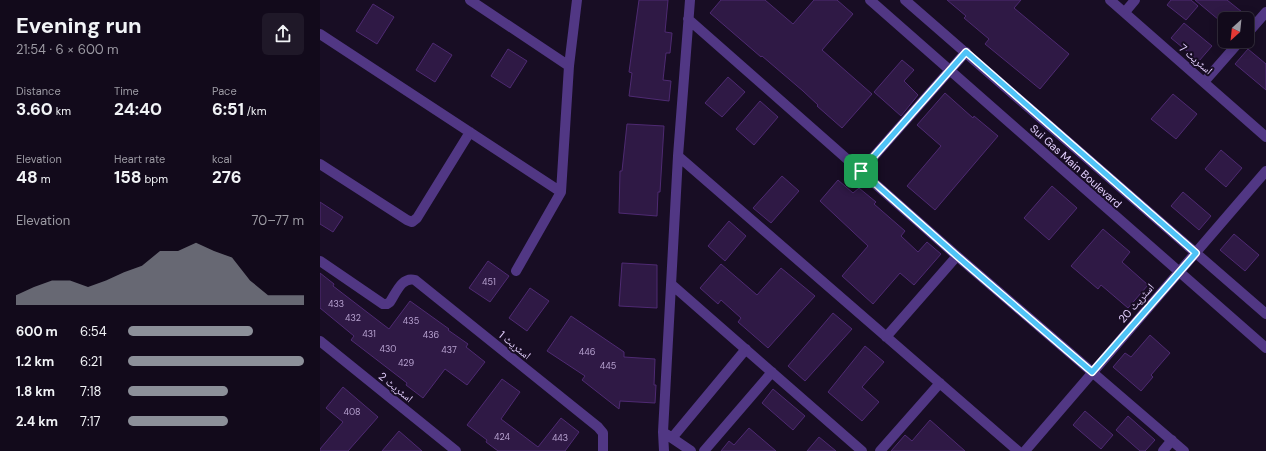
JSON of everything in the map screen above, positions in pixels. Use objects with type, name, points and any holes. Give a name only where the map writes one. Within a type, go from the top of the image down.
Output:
[{"type":"street","points":[[516,272],[561,192],[570,66],[577,0]]},
{"type":"street","points":[[664,451],[668,435],[671,284],[678,156],[690,0]]},
{"type":"street","name":"Sui Gas Main Boulevard","points":[[870,0],[1178,273],[1266,348]]},
{"type":"street","name":"Sui Gas Main Boulevard","points":[[905,0],[1266,314]]},
{"type":"street","name":"اسٹریٹ 7","points":[[1110,0],[1266,137]]},
{"type":"street","points":[[1125,12],[1135,0]]},
{"type":"street","points":[[474,1],[570,66]]},
{"type":"street","points":[[1254,26],[1266,12]]},
{"type":"street","points":[[688,19],[957,256],[1184,451]]},
{"type":"street","points":[[320,34],[561,192]]},
{"type":"street","points":[[1204,82],[1234,48]]},
{"type":"street","points":[[861,171],[966,52]]},
{"type":"street","points":[[320,164],[412,222],[417,218],[470,132]]},
{"type":"street","points":[[678,156],[1018,451]]},
{"type":"street","name":"اسٹریٹ 20","points":[[1025,451],[1266,171]]},
{"type":"street","points":[[886,337],[957,256]]},
{"type":"street","name":"اسٹریٹ 1","points":[[320,261],[383,304],[390,302],[404,281],[410,278],[415,280],[598,427],[603,433],[603,451]]},
{"type":"street","points":[[671,284],[862,451]]},
{"type":"street","name":"اسٹریٹ 2","points":[[320,341],[456,451]]},
{"type":"street","points":[[668,435],[746,349]]},
{"type":"street","points":[[704,451],[772,372]]},
{"type":"street","points":[[880,451],[940,383]]},
{"type":"street","points":[[668,435],[691,451]]},
{"type":"street","points":[[1163,451],[1172,440]]},
{"type":"building","points":[[639,0],[668,0],[665,32],[672,33],[670,53],[666,53],[663,80],[671,81],[669,101],[629,96],[632,73],[629,72]]},
{"type":"building","points":[[721,0],[765,0],[793,24],[814,0],[837,0],[853,14],[822,50],[872,94],[842,128],[817,106],[818,105],[803,91],[710,13]]},
{"type":"building","points":[[947,0],[1021,0],[1014,8],[1069,54],[1040,89],[985,44],[989,39],[964,18],[966,16]]},
{"type":"building","points":[[1171,0],[1191,0],[1198,6],[1186,20],[1167,5]]},
{"type":"building","points":[[1195,0],[1227,0],[1242,12],[1218,12],[1218,19]]},
{"type":"building","points":[[373,4],[394,17],[377,44],[356,31]]},
{"type":"building","points":[[1184,23],[1212,46],[1199,61],[1171,38]]},
{"type":"building","points":[[433,43],[452,55],[435,82],[416,70]]},
{"type":"building","points":[[508,49],[527,61],[510,88],[491,76]]},
{"type":"building","points":[[1248,49],[1266,64],[1266,90],[1235,64]]},
{"type":"building","points":[[902,60],[914,70],[904,81],[918,95],[901,116],[874,92]]},
{"type":"building","points":[[728,77],[745,92],[722,117],[705,103]]},
{"type":"building","points":[[945,93],[973,118],[974,116],[998,136],[935,210],[907,186],[941,146],[917,125]]},
{"type":"building","points":[[1173,94],[1197,114],[1176,139],[1151,119]]},
{"type":"building","points":[[760,101],[778,117],[754,145],[736,129]]},
{"type":"building","points":[[627,124],[664,126],[657,216],[619,213],[620,171],[622,171]]},
{"type":"building","points":[[1221,150],[1242,168],[1226,187],[1205,169]]},
{"type":"building","points":[[782,176],[799,191],[771,223],[753,208]]},
{"type":"building","points":[[838,180],[853,193],[859,188],[876,202],[874,204],[905,231],[901,236],[918,252],[927,242],[941,254],[914,285],[900,273],[873,304],[842,276],[868,246],[820,201]]},
{"type":"building","points":[[1052,186],[1077,208],[1049,240],[1024,218]]},
{"type":"building","points":[[1183,192],[1211,216],[1199,230],[1171,206]]},
{"type":"building","points":[[320,202],[343,217],[333,232],[320,224]]},
{"type":"building","points":[[729,221],[746,236],[725,261],[708,246]]},
{"type":"building","points":[[1103,229],[1130,252],[1122,262],[1148,285],[1128,308],[1101,285],[1098,289],[1071,266]]},
{"type":"building","points":[[1234,234],[1259,255],[1245,271],[1220,250]]},
{"type":"building","points":[[488,261],[509,276],[490,302],[469,288]]},
{"type":"building","points":[[622,263],[657,265],[657,308],[619,306]]},
{"type":"building","points":[[721,264],[757,295],[781,268],[815,296],[768,348],[738,322],[741,318],[721,300],[718,304],[700,288]]},
{"type":"building","points":[[320,273],[334,284],[333,286],[389,329],[410,301],[468,344],[466,347],[485,362],[467,385],[445,369],[423,398],[406,385],[407,383],[351,340],[354,336],[320,308]]},
{"type":"building","points":[[530,288],[549,301],[527,331],[509,318]]},
{"type":"building","points":[[833,313],[852,329],[805,381],[788,366]]},
{"type":"building","points":[[571,316],[624,352],[624,357],[655,359],[655,403],[620,401],[619,409],[582,380],[585,376],[547,351]]},
{"type":"building","points":[[1150,335],[1170,353],[1151,375],[1153,377],[1141,391],[1113,367],[1125,353],[1131,357]]},
{"type":"building","points":[[865,346],[884,362],[862,387],[879,402],[862,421],[828,392]]},
{"type":"building","points":[[502,379],[520,392],[501,419],[538,447],[561,418],[579,432],[565,451],[498,451],[486,442],[487,440],[467,425]]},
{"type":"building","points":[[343,387],[378,417],[348,451],[320,451],[320,449],[343,422],[326,408]]},
{"type":"building","points":[[773,389],[805,416],[793,430],[762,403]]},
{"type":"building","points":[[1085,411],[1113,435],[1101,449],[1073,425]]},
{"type":"building","points":[[1128,416],[1155,440],[1145,451],[1140,451],[1116,430]]},
{"type":"building","points":[[930,420],[965,451],[891,451],[905,435],[912,441]]},
{"type":"building","points":[[749,428],[776,451],[721,451],[729,441],[734,445]]},
{"type":"building","points":[[399,431],[422,451],[382,451]]},
{"type":"building","points":[[819,437],[836,451],[807,451]]},
{"type":"route","points":[[966,52],[1196,253],[1092,372],[861,171],[966,52]]}]
